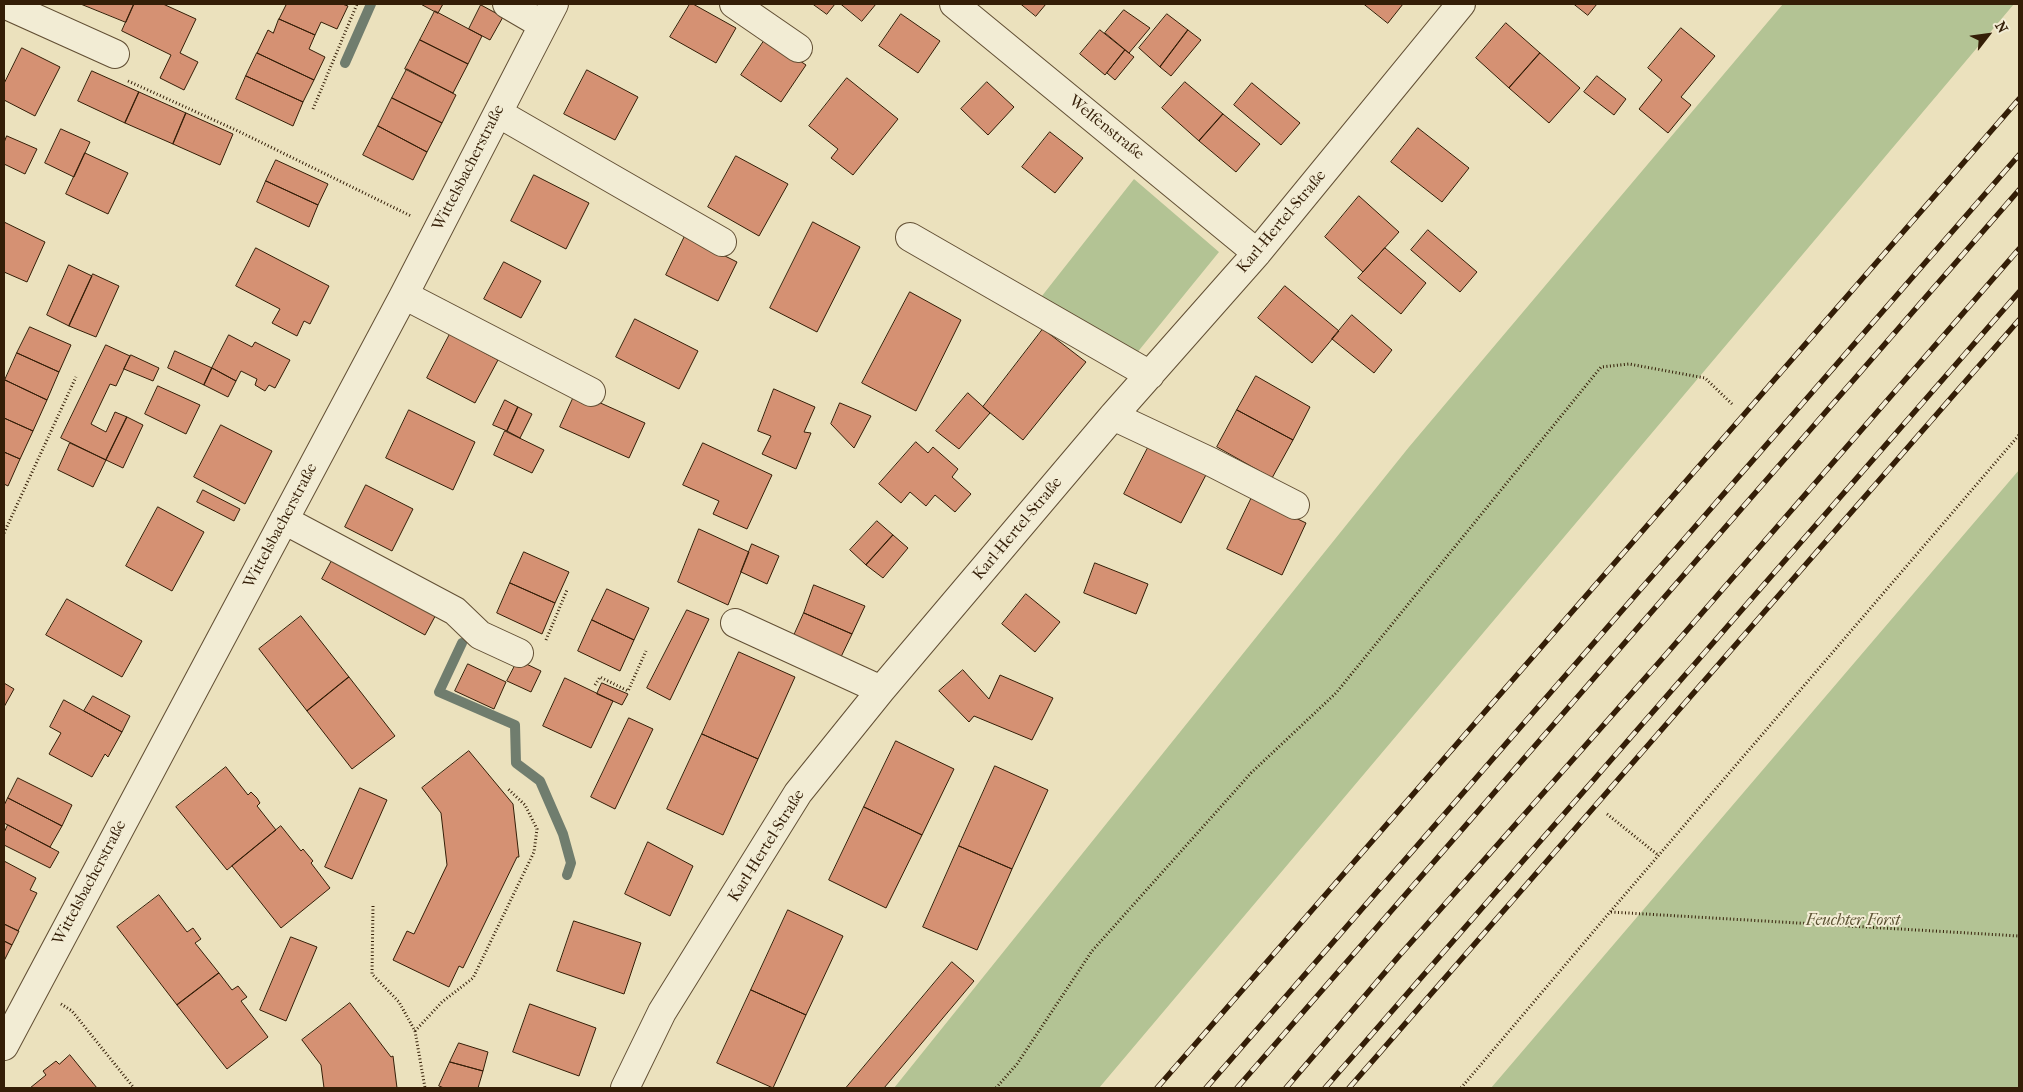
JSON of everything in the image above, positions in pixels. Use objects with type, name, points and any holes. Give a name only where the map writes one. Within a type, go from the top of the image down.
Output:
[{"type":"street","points":[[4,4],[116,54]]},
{"type":"street","points":[[507,4],[549,14]]},
{"type":"street","points":[[734,4],[798,48]]},
{"type":"street","name":"Welfenstraße","points":[[954,4],[1257,253]]},
{"type":"street","name":"Karl-Hertel-Straße","points":[[625,1088],[662,1012],[798,793],[881,690],[1113,416],[1257,253],[1461,4]]},
{"type":"street","name":"Wittelsbacherstraße","points":[[4,1046],[404,295],[549,14]]},
{"type":"street","points":[[498,113],[722,242]]},
{"type":"street","points":[[910,237],[1150,375]]},
{"type":"street","points":[[404,295],[591,392]]},
{"type":"street","points":[[1113,416],[1212,462],[1294,505]]},
{"type":"street","points":[[284,520],[454,611],[480,635],[519,653]]},
{"type":"street","points":[[735,623],[881,690]]},
{"type":"path","points":[[313,108],[357,4]]},
{"type":"path","points":[[127,81],[238,131],[438,229]]},
{"type":"path","points":[[996,1088],[1017,1064],[1092,951],[1251,773],[1336,693],[1601,367],[1629,364],[1704,378],[1732,404]]},
{"type":"path","points":[[4,533],[76,377]]},
{"type":"path","points":[[1462,1088],[1658,855],[2019,435]]},
{"type":"path","points":[[546,642],[567,590]]},
{"type":"path","points":[[595,685],[600,678],[628,691],[646,651]]},
{"type":"path","points":[[415,1031],[442,1002],[473,978],[534,852],[537,829],[526,805],[507,788]]},
{"type":"path","points":[[1607,814],[1658,855]]},
{"type":"path","points":[[373,906],[372,974],[399,1002],[415,1031],[425,1088]]},
{"type":"path","points":[[1610,912],[2019,936]]},
{"type":"path","points":[[34,988],[72,1011],[134,1088]]},
{"type":"green space","points":[[1783,4],[2014,4],[1099,1088],[894,1088],[1409,447]]},
{"type":"green space","points":[[1134,179],[1219,252],[1136,354],[1038,301]]},
{"type":"green space","name":"Feuchter Forst","points":[[2019,470],[2019,1088],[1491,1088]]},
{"type":"building","points":[[81,4],[134,4],[126,22]]},
{"type":"building","points":[[134,4],[163,4],[196,19],[180,53],[198,62],[184,90],[160,78],[171,55],[122,31]]},
{"type":"building","points":[[282,4],[342,4],[348,6],[337,29],[321,22],[315,35],[279,19],[286,5]]},
{"type":"building","points":[[421,4],[443,4],[438,13]]},
{"type":"building","points":[[690,4],[736,28],[716,63],[670,37]]},
{"type":"building","points":[[813,4],[835,4],[827,14]]},
{"type":"building","points":[[841,4],[876,4],[862,21]]},
{"type":"building","points":[[1021,4],[1046,4],[1036,16]]},
{"type":"building","points":[[1364,4],[1403,4],[1388,23]]},
{"type":"building","points":[[1574,4],[1597,4],[1588,15]]},
{"type":"building","points":[[481,5],[503,17],[490,40],[469,29]]},
{"type":"building","points":[[1124,10],[1150,28],[1129,53],[1105,33]]},
{"type":"building","points":[[435,11],[482,36],[468,64],[420,40]]},
{"type":"building","points":[[901,14],[940,41],[918,73],[879,46]]},
{"type":"building","points":[[1167,14],[1188,30],[1160,67],[1139,48]]},
{"type":"building","points":[[279,19],[315,35],[309,49],[325,57],[314,80],[257,53],[268,30],[273,33]]},
{"type":"building","points":[[1506,23],[1540,53],[1509,88],[1476,58]]},
{"type":"building","points":[[1681,28],[1715,56],[1681,97],[1691,105],[1668,133],[1639,109],[1662,80],[1648,68]]},
{"type":"building","points":[[1100,30],[1125,50],[1105,75],[1080,54]]},
{"type":"building","points":[[1188,30],[1201,40],[1171,76],[1160,67]]},
{"type":"building","points":[[766,38],[806,65],[781,102],[741,75]]},
{"type":"building","points":[[420,40],[468,64],[453,93],[405,69]]},
{"type":"building","points":[[22,48],[60,67],[35,116],[4,100],[4,84]]},
{"type":"building","points":[[1125,50],[1134,57],[1115,80],[1107,73]]},
{"type":"building","points":[[257,53],[314,80],[303,102],[246,76]]},
{"type":"building","points":[[1540,53],[1580,88],[1549,123],[1509,88]]},
{"type":"building","points":[[407,69],[456,95],[442,123],[392,98]]},
{"type":"building","points":[[587,70],[638,97],[615,140],[564,114]]},
{"type":"building","points":[[92,71],[139,92],[125,123],[78,101]]},
{"type":"building","points":[[246,76],[303,102],[293,126],[236,99]]},
{"type":"building","points":[[1597,76],[1626,99],[1614,115],[1584,92]]},
{"type":"building","points":[[847,78],[898,119],[853,175],[831,158],[838,149],[809,126]]},
{"type":"building","points":[[987,82],[1014,107],[988,135],[961,109]]},
{"type":"building","points":[[1185,82],[1223,114],[1199,141],[1162,108]]},
{"type":"building","points":[[1252,83],[1300,123],[1281,145],[1234,105]]},
{"type":"building","points":[[139,92],[186,113],[173,144],[125,123]]},
{"type":"building","points":[[392,98],[442,123],[427,152],[378,126]]},
{"type":"building","points":[[186,113],[233,134],[220,165],[173,144]]},
{"type":"building","points":[[1223,114],[1260,144],[1236,172],[1199,141]]},
{"type":"building","points":[[378,126],[427,152],[413,180],[363,155]]},
{"type":"building","points":[[1418,128],[1469,168],[1442,202],[1391,162]]},
{"type":"building","points":[[61,129],[90,142],[74,177],[45,163]]},
{"type":"building","points":[[1050,132],[1083,158],[1055,193],[1022,167]]},
{"type":"building","points":[[7,136],[37,149],[25,174],[4,164],[4,143]]},
{"type":"building","points":[[85,153],[128,173],[108,214],[66,194]]},
{"type":"building","points":[[736,156],[788,184],[759,236],[708,207]]},
{"type":"building","points":[[276,160],[328,184],[318,205],[266,181]]},
{"type":"building","points":[[534,175],[589,203],[566,249],[511,221]]},
{"type":"building","points":[[266,181],[318,205],[309,227],[257,202]]},
{"type":"building","points":[[1359,196],[1399,232],[1363,272],[1325,237]]},
{"type":"building","points":[[4,222],[45,242],[27,282],[4,272]]},
{"type":"building","points":[[813,222],[860,247],[817,332],[770,308]]},
{"type":"building","points":[[1428,230],[1477,272],[1460,292],[1411,250]]},
{"type":"building","points":[[685,236],[737,262],[718,301],[666,275]]},
{"type":"building","points":[[256,248],[329,286],[310,324],[304,321],[297,336],[272,323],[280,309],[236,286]]},
{"type":"building","points":[[1385,248],[1426,283],[1401,314],[1358,278]]},
{"type":"building","points":[[504,262],[541,281],[521,318],[484,299]]},
{"type":"building","points":[[69,265],[92,276],[69,326],[47,315]]},
{"type":"building","points":[[93,274],[119,286],[96,337],[69,326]]},
{"type":"building","points":[[1285,286],[1339,331],[1312,363],[1258,318]]},
{"type":"building","points":[[910,292],[961,320],[916,411],[862,383]]},
{"type":"building","points":[[1352,315],[1392,350],[1374,373],[1332,339]]},
{"type":"building","points":[[635,319],[698,351],[679,389],[616,357]]},
{"type":"building","points":[[30,327],[71,345],[59,372],[17,353]]},
{"type":"building","points":[[1043,329],[1086,362],[1023,440],[983,407]]},
{"type":"building","points":[[450,334],[498,360],[475,403],[427,378]]},
{"type":"building","points":[[229,335],[252,347],[255,342],[290,360],[275,388],[269,385],[265,391],[255,385],[257,379],[241,371],[236,381],[212,368]]},
{"type":"building","points":[[106,345],[130,356],[116,386],[110,384],[91,424],[106,432],[115,412],[127,417],[106,460],[61,438]]},
{"type":"building","points":[[175,351],[212,368],[204,385],[168,368]]},
{"type":"building","points":[[17,353],[59,372],[47,400],[5,380]]},
{"type":"building","points":[[131,355],[159,368],[153,381],[124,369]]},
{"type":"building","points":[[212,368],[236,381],[228,397],[204,385]]},
{"type":"building","points":[[1256,376],[1310,407],[1293,440],[1237,410]]},
{"type":"building","points":[[5,380],[47,400],[33,431],[4,418]]},
{"type":"building","points":[[158,386],[200,405],[186,434],[145,414]]},
{"type":"building","points":[[774,389],[815,407],[804,432],[811,433],[796,469],[762,454],[771,436],[758,431]]},
{"type":"building","points":[[576,392],[645,423],[629,458],[560,427]]},
{"type":"building","points":[[968,393],[990,413],[959,449],[936,431]]},
{"type":"building","points":[[505,400],[518,407],[507,431],[493,425]]},
{"type":"building","points":[[840,403],[871,416],[854,448],[831,424]]},
{"type":"building","points":[[518,407],[532,414],[520,438],[507,431]]},
{"type":"building","points":[[409,410],[475,442],[453,490],[386,458]]},
{"type":"building","points":[[1237,410],[1293,440],[1272,478],[1217,447]]},
{"type":"building","points":[[127,417],[143,425],[123,468],[106,460]]},
{"type":"building","points":[[4,418],[33,431],[20,459],[4,452]]},
{"type":"building","points":[[221,425],[272,451],[245,504],[194,477]]},
{"type":"building","points":[[505,431],[544,450],[532,473],[494,455]]},
{"type":"building","points":[[916,442],[928,453],[933,447],[958,469],[952,477],[971,494],[955,512],[935,495],[926,506],[910,492],[901,503],[879,484]]},
{"type":"building","points":[[1151,442],[1208,471],[1181,523],[1124,494]]},
{"type":"building","points":[[70,443],[106,460],[93,487],[58,470]]},
{"type":"building","points":[[703,443],[772,475],[747,529],[713,514],[719,501],[683,485]]},
{"type":"building","points":[[4,452],[20,459],[8,486],[4,484]]},
{"type":"building","points":[[366,485],[413,509],[392,551],[345,527]]},
{"type":"building","points":[[203,490],[240,509],[234,521],[197,502]]},
{"type":"building","points":[[1252,497],[1306,523],[1282,575],[1227,549]]},
{"type":"building","points":[[158,507],[204,532],[172,591],[126,566]]},
{"type":"building","points":[[877,521],[893,535],[866,565],[850,550]]},
{"type":"building","points":[[699,529],[749,552],[728,605],[678,582]]},
{"type":"building","points":[[893,535],[908,548],[883,578],[866,565]]},
{"type":"building","points":[[752,544],[779,556],[767,584],[741,572]]},
{"type":"building","points":[[524,552],[569,572],[555,603],[510,583]]},
{"type":"building","points":[[336,553],[439,609],[425,635],[322,579]]},
{"type":"building","points":[[1095,563],[1148,584],[1136,614],[1084,593]]},
{"type":"building","points":[[510,583],[555,603],[542,634],[497,613]]},
{"type":"building","points":[[814,585],[865,606],[852,634],[804,613]]},
{"type":"building","points":[[607,589],[649,608],[634,640],[592,620]]},
{"type":"building","points":[[1026,594],[1060,622],[1035,652],[1002,624]]},
{"type":"building","points":[[67,599],[142,641],[122,677],[46,635]]},
{"type":"building","points":[[687,610],[709,619],[670,700],[647,688]]},
{"type":"building","points":[[804,613],[852,634],[839,661],[792,640]]},
{"type":"building","points":[[301,616],[349,677],[307,711],[259,649]]},
{"type":"building","points":[[592,620],[634,640],[620,671],[578,651]]},
{"type":"building","points":[[739,652],[795,677],[758,759],[702,734]]},
{"type":"building","points":[[518,660],[541,671],[531,692],[507,681]]},
{"type":"building","points":[[468,664],[506,682],[494,709],[455,691]]},
{"type":"building","points":[[963,670],[989,699],[1000,675],[1053,698],[1032,740],[974,716],[969,722],[939,691]]},
{"type":"building","points":[[349,677],[395,736],[352,769],[307,711]]},
{"type":"building","points":[[565,678],[613,701],[591,748],[543,726]]},
{"type":"building","points":[[4,683],[14,689],[4,707]]},
{"type":"building","points":[[602,683],[628,694],[622,705],[597,694]]},
{"type":"building","points":[[93,696],[130,716],[122,732],[84,711]]},
{"type":"building","points":[[64,700],[122,732],[108,757],[105,754],[92,777],[49,754],[61,733],[50,727]]},
{"type":"building","points":[[629,718],[653,729],[615,809],[591,797]]},
{"type":"building","points":[[702,734],[758,759],[723,835],[667,809]]},
{"type":"building","points":[[896,741],[954,769],[922,835],[864,807]]},
{"type":"building","points":[[469,751],[513,804],[519,857],[517,857],[463,968],[459,966],[449,987],[393,960],[407,931],[414,934],[447,865],[441,813],[422,788]]},
{"type":"building","points":[[995,766],[1048,790],[1012,869],[959,846]]},
{"type":"building","points":[[226,767],[248,795],[251,792],[257,798],[260,803],[257,806],[276,830],[227,870],[176,807]]},
{"type":"building","points":[[18,778],[72,805],[62,826],[8,798]]},
{"type":"building","points":[[360,788],[387,800],[352,879],[325,867]]},
{"type":"building","points":[[8,798],[62,826],[50,847],[4,823],[4,806]]},
{"type":"building","points":[[864,807],[922,835],[886,908],[829,880]]},
{"type":"building","points":[[8,825],[59,852],[50,868],[4,845],[4,833]]},
{"type":"building","points":[[281,826],[301,851],[303,849],[313,861],[311,863],[330,888],[281,928],[232,866]]},
{"type":"building","points":[[648,842],[693,866],[670,916],[625,894]]},
{"type":"building","points":[[959,846],[1012,869],[977,950],[923,927]]},
{"type":"building","points":[[4,861],[36,878],[30,890],[37,893],[18,931],[4,924]]},
{"type":"building","points":[[159,895],[187,932],[193,928],[201,939],[195,943],[219,973],[177,1005],[117,927]]},
{"type":"building","points":[[788,910],[843,936],[806,1015],[751,990]]},
{"type":"building","points":[[574,921],[641,943],[624,994],[557,971]]},
{"type":"building","points":[[4,924],[19,931],[12,945],[4,941]]},
{"type":"building","points":[[291,937],[317,947],[286,1021],[260,1010]]},
{"type":"building","points":[[4,941],[12,945],[4,961]]},
{"type":"building","points":[[952,962],[974,981],[884,1088],[846,1088]]},
{"type":"building","points":[[219,973],[232,990],[238,986],[247,997],[241,1001],[268,1037],[227,1069],[177,1005]]},
{"type":"building","points":[[751,990],[806,1015],[773,1088],[717,1063]]},
{"type":"building","points":[[350,1003],[391,1057],[393,1056],[397,1088],[324,1088],[321,1065],[302,1040]]},
{"type":"building","points":[[530,1004],[596,1028],[579,1076],[513,1052]]},
{"type":"building","points":[[459,1043],[488,1052],[483,1071],[450,1062]]},
{"type":"building","points":[[70,1055],[97,1088],[30,1088],[46,1075],[43,1071],[56,1061],[59,1064]]},
{"type":"building","points":[[450,1062],[483,1071],[478,1088],[444,1088],[439,1086]]},
{"type":"waterway","points":[[345,63],[371,4]]},
{"type":"waterway","points":[[462,643],[439,692],[515,725],[516,763],[540,781],[563,834],[571,863],[567,875]]},
{"type":"railway","points":[[1157,1088],[2019,99]]},
{"type":"railway","points":[[1206,1088],[2019,155]]},
{"type":"railway","points":[[1237,1088],[2019,190]]},
{"type":"railway","points":[[1286,1088],[1399,956],[1662,659],[2019,249]]},
{"type":"railway","points":[[1325,1088],[2019,292]]},
{"type":"railway","points":[[1349,1088],[2019,320]]}]
